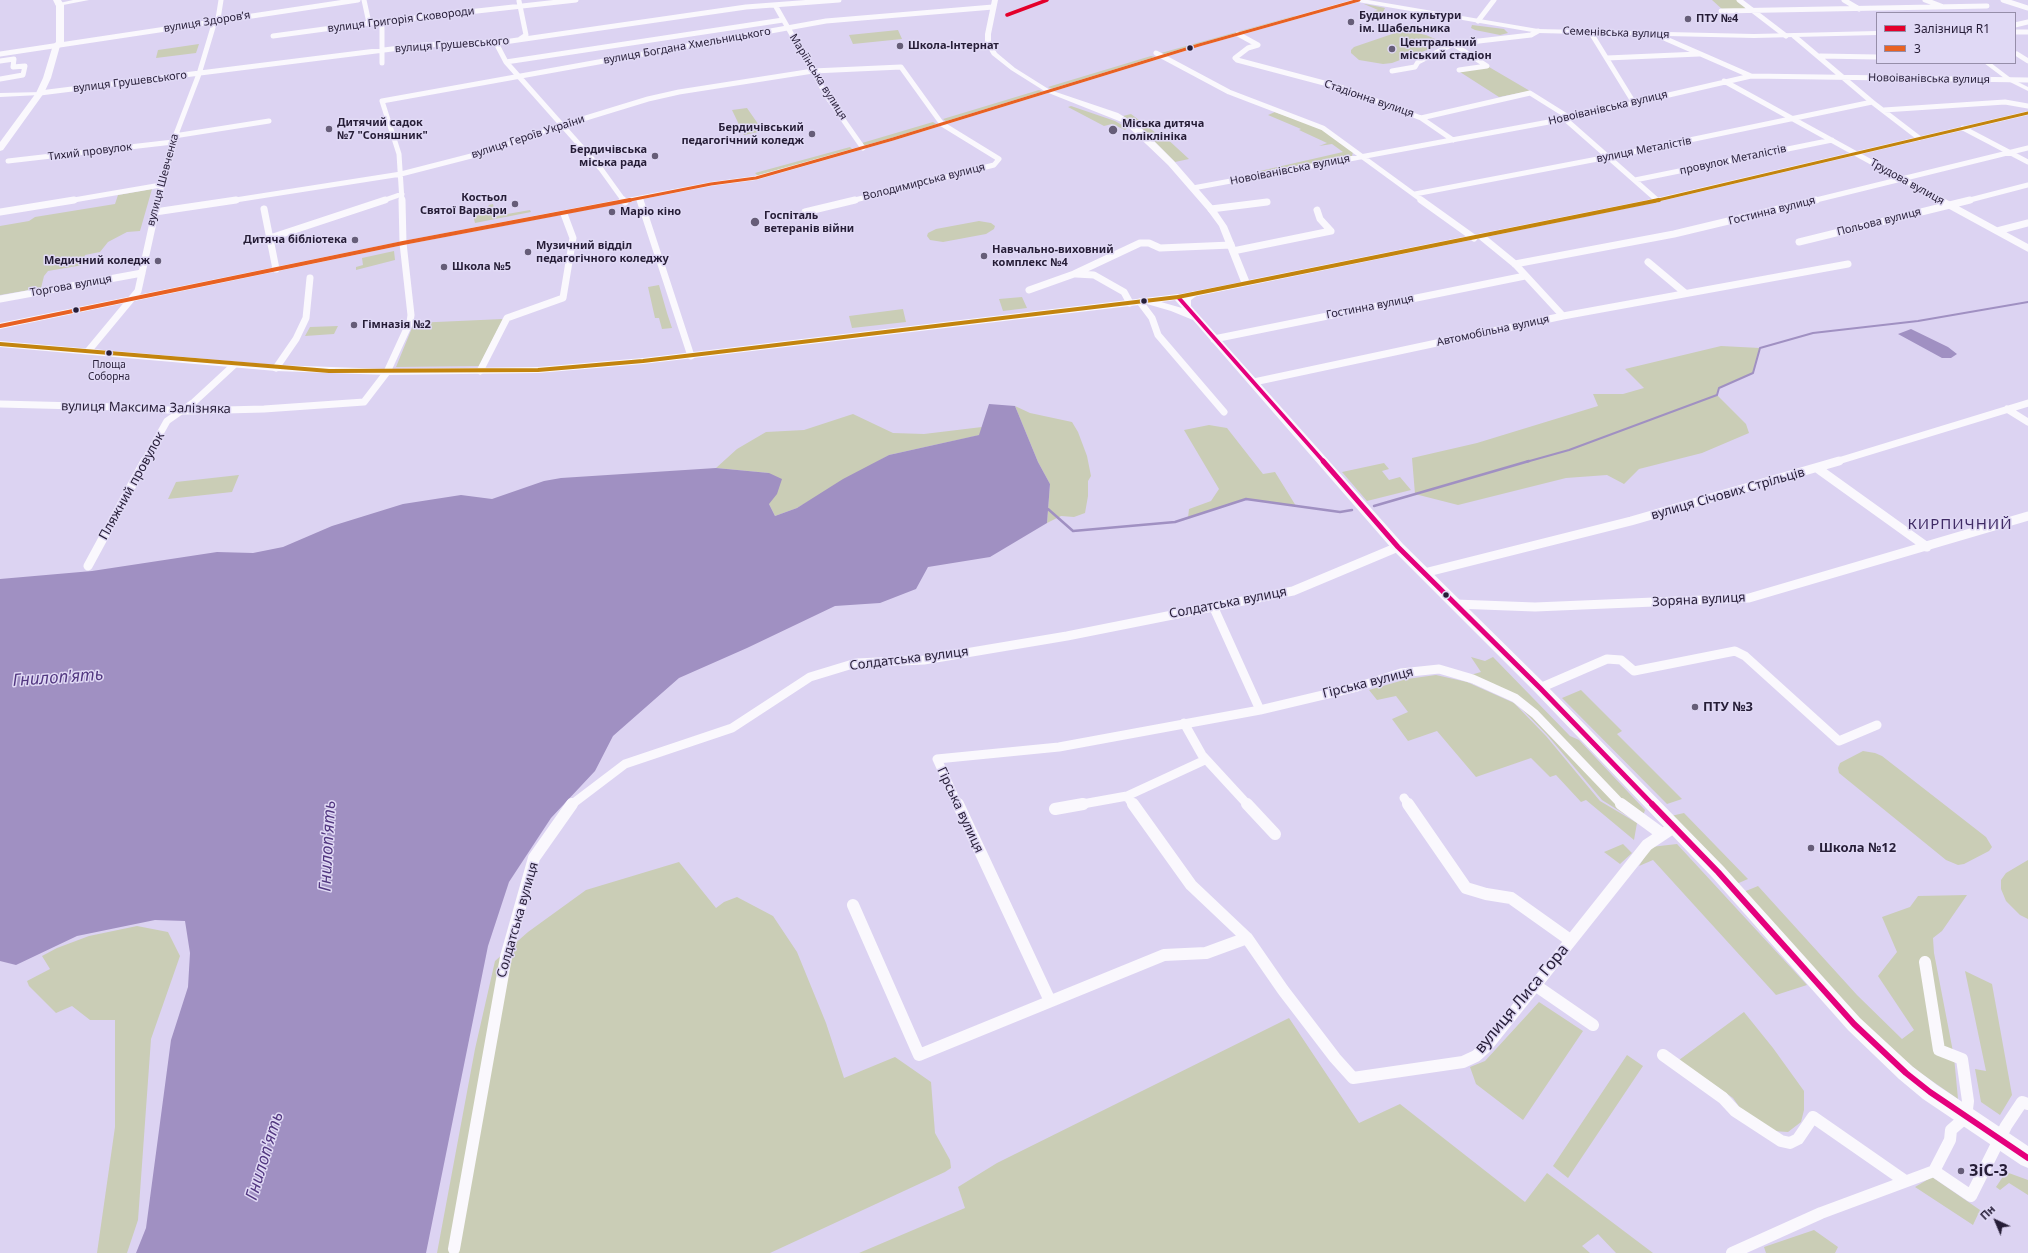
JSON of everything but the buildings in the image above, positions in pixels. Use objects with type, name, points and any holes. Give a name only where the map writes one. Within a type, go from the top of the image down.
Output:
[{"type":"main road","points":[[0,148],[40,92],[57,45],[55,44],[55,6],[57,2],[86,0]]},
{"type":"main road","points":[[994,4],[988,34],[990,48],[1003,62],[1045,89],[1127,121],[1171,163],[1211,209],[1223,226],[1246,284]]},
{"type":"main road","points":[[0,95],[40,92]]},
{"type":"main road","points":[[0,344],[89,350],[234,365],[387,372],[480,371],[600,366],[691,356],[1194,294],[1657,200],[2028,113]]},
{"type":"main road","points":[[1186,306],[1186,299],[1194,294]]},
{"type":"main road","points":[[1173,297],[1186,306],[1398,547],[1540,688],[1668,830],[1718,872],[1819,986],[1878,1047],[1906,1073],[1966,1117],[2028,1158]]},
{"type":"main road","points":[[1173,297],[1164,301],[1165,304],[1199,321]]},
{"type":"main road","points":[[1135,302],[1175,309]]},
{"type":"street","name":"вулиця Шевченка","points":[[89,350],[134,298],[138,291],[161,185],[173,139],[199,74],[221,0]]},
{"type":"street","name":"вулиця Здоровʼя","points":[[0,54],[358,0]]},
{"type":"street","points":[[364,0],[369,23]]},
{"type":"street","points":[[518,0],[521,6],[526,35],[520,39]]},
{"type":"street","name":"вулиця Григорія Сковороди","points":[[273,36],[369,23],[576,0]]},
{"type":"street","name":"вулиця Грушевського","points":[[40,92],[199,74],[424,45],[496,43],[746,7],[839,0]]},
{"type":"street","points":[[1159,55],[1358,0]]},
{"type":"street","name":"Семенівська вулиця","points":[[1358,0],[1538,31],[1657,35],[1786,36],[1876,33]]},
{"type":"street","points":[[1478,21],[1494,0]]},
{"type":"street","points":[[1739,0],[1786,36]]},
{"type":"street","points":[[1844,0],[1859,9]]},
{"type":"street","points":[[1925,0],[1954,12]]},
{"type":"street","points":[[2003,0],[2028,8]]},
{"type":"street","name":"вулиця Богдана Хмельницького","points":[[401,174],[399,154],[382,101],[787,27],[826,21],[994,4]]},
{"type":"street","name":"Маріїнська вулиця","points":[[775,5],[828,98],[861,145]]},
{"type":"street","points":[[1721,11],[1945,8],[1987,6]]},
{"type":"street","points":[[0,326],[403,243],[564,214],[711,184],[756,178],[1272,20],[1319,11]]},
{"type":"street","points":[[506,62],[783,20]]},
{"type":"street","points":[[382,22],[382,63]]},
{"type":"street","points":[[2016,25],[2028,22]]},
{"type":"street","points":[[1392,71],[1415,67],[1418,62],[1453,44],[1531,35],[1538,31]]},
{"type":"street","points":[[2016,32],[2028,32]]},
{"type":"street","points":[[1591,33],[1634,103]]},
{"type":"street","name":"Стадіонна вулиця","points":[[1238,34],[1258,44],[1248,48],[1235,58],[1237,60],[1343,88],[1421,118],[1526,93],[1534,94],[1568,118],[1608,157],[1657,200]]},
{"type":"street","points":[[1657,35],[1751,76]]},
{"type":"street","points":[[1794,36],[1845,77],[1872,102],[1919,138]]},
{"type":"street","points":[[496,43],[506,62],[602,169],[625,202]]},
{"type":"street","points":[[1453,44],[1487,66],[1459,70]]},
{"type":"street","points":[[2016,54],[2028,53]]},
{"type":"street","points":[[1607,58],[1703,54]]},
{"type":"street","points":[[2016,54],[2028,61]]},
{"type":"street","points":[[1159,55],[1227,91],[1323,128],[1515,264],[1563,316]]},
{"type":"street","points":[[1820,56],[1876,57]]},
{"type":"street","points":[[0,61],[14,59],[13,67],[25,66],[23,75],[0,80]]},
{"type":"street","points":[[1988,64],[2010,80],[2028,89]]},
{"type":"street","name":"вулиця Героїв України","points":[[155,212],[401,174],[479,154],[617,108],[679,92],[813,71],[901,67],[940,122]]},
{"type":"street","name":"Новоіванівська вулиця","points":[[1193,188],[1568,118],[1751,76],[2028,80]]},
{"type":"street","name":"Трудова вулиця","points":[[1724,81],[2028,248]]},
{"type":"street","name":"вулиця Металістів","points":[[1415,194],[1608,157],[1872,102]]},
{"type":"street","points":[[1884,110],[2005,102],[2028,106]]},
{"type":"street","points":[[1421,118],[1453,140]]},
{"type":"street","points":[[173,139],[269,121]]},
{"type":"street","name":"Володимирська вулиця","points":[[805,212],[998,162],[999,159],[940,122]]},
{"type":"street","points":[[1963,128],[2028,162]]},
{"type":"street","name":"Тихий провулок","points":[[8,161],[173,139]]},
{"type":"street","name":"провулок Металістів","points":[[1635,180],[1832,140]]},
{"type":"street","name":"Гостинна вулиця","points":[[1515,264],[1674,234],[2028,148]]},
{"type":"street","points":[[387,372],[410,322],[411,315],[403,243],[401,174]]},
{"type":"street","points":[[0,212],[161,185]]},
{"type":"street","name":"Польова вулиця","points":[[1799,242],[2028,185]]},
{"type":"street","points":[[270,238],[402,194]]},
{"type":"street","points":[[640,198],[691,356]]},
{"type":"street","points":[[1211,209],[1267,202]]},
{"type":"street","points":[[264,209],[276,269]]},
{"type":"street","points":[[1029,290],[1074,274],[1140,243],[1149,244],[1160,248],[1198,245],[1232,248],[1329,232],[1330,229],[1320,219],[1317,210]]},
{"type":"street","points":[[480,371],[508,318],[564,298],[573,238],[564,214]]},
{"type":"street","points":[[1997,231],[2028,223]]},
{"type":"street","points":[[1648,262],[1685,293]]},
{"type":"street","name":"Автомобільна вулиця","points":[[1254,382],[1563,316],[1848,264]]},
{"type":"street","name":"Торгова вулиця","points":[[0,299],[142,273]]},
{"type":"street","points":[[1074,274],[1094,275],[1124,292],[1135,302],[1152,318],[1158,334],[1224,412]]},
{"type":"street","name":"Гостинна вулиця","points":[[1214,339],[1525,276]]},
{"type":"street","points":[[276,368],[296,339],[306,318],[310,278]]},
{"type":"street","name":"Пляжний провулок","points":[[88,566],[167,421],[171,416],[194,402],[234,365]]},
{"type":"street","name":"вулиця Максима Залізняка","points":[[0,404],[118,407],[181,411],[264,409],[364,402],[387,372]]},
{"type":"street","name":"вулиця Січових Стрільців","points":[[1424,573],[1631,521],[1817,468],[2028,403]]},
{"type":"street","points":[[2007,409],[2028,422]]},
{"type":"street","points":[[1817,468],[1927,548]]},
{"type":"street","name":"Зоряна вулиця","points":[[1455,604],[1535,607],[1749,598],[1927,548],[2028,516]]},
{"type":"street","name":"Солдатська вулиця","points":[[454,1249],[506,957],[534,858],[574,802],[625,764],[732,728],[810,677],[856,663],[924,660],[1067,636],[1293,590],[1398,547]]},
{"type":"street","points":[[1213,606],[1260,710]]},
{"type":"street","points":[[1540,688],[1607,659],[1621,660],[1634,672],[1735,651],[1745,656],[1839,741],[1876,725]]},
{"type":"street","name":"Гірська вулиця","points":[[1050,1001],[936,759],[1059,747],[1260,710],[1417,670],[1438,669],[1473,679],[1516,698],[1535,714],[1627,810],[1668,830]]},
{"type":"street","points":[[1184,723],[1205,760],[1275,834]]},
{"type":"street","points":[[1055,809],[1128,796],[1205,760]]},
{"type":"street","points":[[853,905],[919,1056],[1164,955],[1206,953],[1246,938],[1191,885],[1128,796]]},
{"type":"street","points":[[1404,798],[1466,888],[1516,901],[1570,940]]},
{"type":"street","name":"вулиця Лиса Гора","points":[[1246,938],[1335,1058],[1353,1078],[1463,1062],[1476,1056],[1487,1046],[1646,845],[1668,830]]},
{"type":"street","points":[[1732,1253],[1820,1213],[1934,1171],[1950,1140],[1951,1130],[1966,1117],[1968,1101],[1962,1059],[1939,1050],[1925,962]]},
{"type":"street","points":[[1535,985],[1593,1026]]},
{"type":"street","points":[[1663,1055],[1723,1098],[1734,1110],[1781,1141],[1790,1143],[1798,1139],[1813,1117],[1904,1181]]},
{"type":"street","points":[[1934,1171],[1971,1196],[1998,1139],[2022,1102],[2028,1104]]},
{"type":"green space","points":[[1712,0],[1737,0],[1748,9],[1723,10]]},
{"type":"green space","points":[[1364,4],[1385,8],[1380,18],[1372,20],[1362,16],[1378,10]]},
{"type":"green space","points":[[1294,16],[1297,17],[1165,54],[1161,53]]},
{"type":"green space","points":[[1472,25],[1504,29],[1508,33],[1500,35],[1475,30],[1471,28]]},
{"type":"green space","points":[[898,30],[902,39],[853,44],[849,35]]},
{"type":"green space","name":"Центральний міський стадіон","points":[[1398,32],[1412,32],[1426,35],[1435,39],[1437,45],[1392,63],[1383,64],[1359,60],[1351,53],[1351,50],[1354,47]]},
{"type":"green space","points":[[199,44],[196,53],[156,58],[158,50]]},
{"type":"green space","points":[[1151,56],[1155,57],[1052,89],[1048,87]]},
{"type":"green space","points":[[1489,67],[1530,91],[1499,97],[1460,72]]},
{"type":"green space","points":[[1039,90],[1044,92],[947,122],[943,119]]},
{"type":"green space","points":[[1071,106],[1115,121],[1127,128],[1125,130],[1112,124],[1104,126],[1068,107]]},
{"type":"green space","points":[[747,108],[763,131],[744,135],[732,110]]},
{"type":"green space","points":[[1275,112],[1322,129],[1353,152],[1352,156],[1262,173],[1260,171],[1343,152],[1332,144],[1319,146],[1327,143],[1299,130],[1301,129],[1268,115]]},
{"type":"green space","points":[[1131,114],[1156,133],[1149,134],[1123,116]]},
{"type":"green space","points":[[933,122],[938,125],[865,146],[862,143]]},
{"type":"green space","points":[[1164,136],[1189,159],[1175,162],[1151,138]]},
{"type":"green space","points":[[850,147],[853,150],[758,176],[755,173]]},
{"type":"green space","points":[[152,189],[140,231],[127,232],[108,242],[100,252],[85,255],[83,265],[48,271],[44,276],[41,288],[0,295],[0,226],[29,221],[35,217],[115,204],[118,195]]},
{"type":"green space","points":[[493,204],[496,216],[530,210],[531,212],[475,223],[472,211],[487,209],[489,205]]},
{"type":"green space","points":[[979,221],[991,223],[995,226],[994,229],[986,234],[943,242],[930,240],[927,236],[928,233],[936,229]]},
{"type":"green space","points":[[394,251],[395,260],[356,270],[356,267],[363,265],[362,258]]},
{"type":"green space","points":[[659,285],[672,328],[662,329],[659,318],[655,318],[648,287]]},
{"type":"green space","points":[[1022,297],[1027,308],[1003,311],[999,299]]},
{"type":"green space","points":[[903,309],[906,322],[852,328],[849,316]]},
{"type":"green space","points":[[503,319],[479,366],[396,367],[414,323]]},
{"type":"green space","points":[[338,326],[334,334],[305,336],[310,327]]},
{"type":"green space","points":[[1721,346],[1760,348],[1753,373],[1719,388],[1717,395],[1746,424],[1749,433],[1702,453],[1639,469],[1624,484],[1607,475],[1566,478],[1458,505],[1415,494],[1412,458],[1477,443],[1598,406],[1593,394],[1623,394],[1644,388],[1625,369]]},
{"type":"green space","points":[[1015,406],[1030,413],[1072,422],[1078,432],[1087,456],[1091,476],[1088,481],[1088,496],[1085,513],[1074,517],[1061,516],[1047,523],[1050,484],[1038,462]]},
{"type":"green space","points":[[853,414],[893,433],[924,434],[982,427],[980,435],[889,455],[797,508],[775,516],[769,504],[769,473],[716,468],[737,449],[766,432],[804,430]]},
{"type":"green space","points":[[1209,425],[1227,428],[1263,474],[1275,472],[1296,506],[1246,499],[1188,518],[1189,509],[1211,501],[1219,489],[1184,430]]},
{"type":"green space","points":[[1384,463],[1389,469],[1382,471],[1389,480],[1400,477],[1411,490],[1367,501],[1342,472]]},
{"type":"green space","points":[[239,475],[232,492],[168,499],[176,482]]},
{"type":"green space","points":[[1471,657],[1485,661],[1493,657],[1570,736],[1579,740],[1645,810],[1644,813],[1638,814],[1637,822],[1602,800],[1548,736],[1514,701],[1460,678],[1481,672]]},
{"type":"green space","points":[[1436,675],[1467,682],[1514,703],[1546,736],[1600,801],[1637,823],[1634,840],[1586,800],[1581,802],[1556,775],[1550,777],[1531,758],[1476,777],[1437,731],[1408,741],[1392,719],[1408,712],[1396,696],[1377,700],[1369,690],[1407,679]]},
{"type":"green space","points":[[1581,690],[1622,731],[1617,734],[1682,799],[1667,804],[1562,698]]},
{"type":"green space","points":[[1863,751],[1882,756],[1986,837],[1992,847],[1989,851],[1964,864],[1958,865],[1946,860],[1839,773],[1838,768],[1840,763]]},
{"type":"green space","points":[[1684,813],[1748,879],[1734,885],[1671,816]]},
{"type":"green space","points":[[1623,844],[1632,853],[1620,864],[1604,852]]},
{"type":"green space","points":[[1677,844],[1807,985],[1776,995],[1653,860],[1639,866],[1651,847]]},
{"type":"green space","points":[[2028,860],[2028,919],[2020,915],[2006,901],[2001,889],[2001,880],[2006,873]]},
{"type":"green space","points":[[679,862],[716,908],[724,902],[737,897],[773,916],[797,952],[826,1023],[844,1078],[895,1057],[931,1082],[935,1133],[950,1160],[951,1168],[770,1253],[437,1253],[475,1049],[495,961],[528,932],[586,890]]},
{"type":"green space","points":[[1758,886],[1857,995],[1902,1039],[1914,1030],[1878,976],[1897,952],[1882,917],[1910,907],[1918,896],[1967,895],[1942,931],[1933,938],[1934,953],[1954,1057],[1958,1099],[1922,1074],[1879,1040],[1741,893]]},
{"type":"green space","points":[[137,926],[168,932],[180,956],[151,1039],[138,1220],[127,1253],[97,1253],[115,1127],[115,1020],[90,1020],[72,1006],[56,1013],[29,986],[27,981],[50,969],[42,956],[57,948],[89,936]]},
{"type":"green space","points":[[1965,971],[1992,984],[2012,1095],[2000,1115],[1981,1102],[1975,1069],[1986,1071]]},
{"type":"green space","points":[[1539,1002],[1583,1031],[1523,1120],[1476,1084],[1470,1067],[1485,1061]]},
{"type":"green space","points":[[1744,1012],[1773,1048],[1804,1091],[1804,1110],[1801,1122],[1788,1132],[1773,1131],[1743,1112],[1733,1098],[1679,1060]]},
{"type":"green space","points":[[1289,1018],[1359,1123],[1400,1104],[1525,1202],[1547,1173],[1653,1253],[1616,1253],[1598,1234],[1582,1246],[1590,1253],[859,1253],[965,1208],[958,1187],[997,1163]]},
{"type":"green space","points":[[1627,1055],[1643,1066],[1568,1178],[1553,1166]]},
{"type":"green space","points":[[2006,1172],[2028,1180],[2028,1195],[2009,1183],[2000,1190],[1996,1187]]},
{"type":"green space","points":[[1932,1177],[1980,1210],[1973,1225],[1915,1187]]},
{"type":"green space","points":[[1814,1230],[1838,1247],[1835,1253],[1766,1253],[1764,1247]]},
{"type":"water","points":[[1911,329],[1948,347],[1957,354],[1951,358],[1942,358],[1898,334]]},
{"type":"water","name":"Гнилоп'ять","points":[[989,404],[1015,406],[1038,462],[1050,484],[1047,523],[990,557],[928,567],[916,589],[880,603],[835,606],[747,648],[679,678],[613,736],[595,771],[551,818],[509,882],[488,946],[426,1253],[136,1253],[146,1228],[171,1040],[188,987],[190,953],[185,921],[155,920],[77,936],[16,965],[0,961],[0,579],[92,571],[217,552],[253,553],[283,547],[332,526],[403,504],[461,495],[492,499],[544,481],[561,478],[716,468],[769,473],[782,479],[777,494],[769,504],[775,516],[797,508],[843,479],[889,455],[979,435]]},
{"type":"waterway","points":[[1526,462],[1569,450],[1717,395],[1719,388],[1753,373],[1760,348],[1813,333],[1918,321],[2028,302]]},
{"type":"waterway","points":[[1374,506],[1529,461]]},
{"type":"waterway","points":[[1048,509],[1073,531],[1175,522],[1246,499],[1340,512],[1352,510]]},
{"type":"rail line","name":"R1","points":[[1007,15],[1047,0]]},
{"type":"transit line","name":"3","points":[[0,326],[403,243],[711,184],[756,178],[893,139],[1199,45],[1359,0]]},
{"type":"transit line","points":[[0,344],[276,368],[329,371],[538,370],[643,361],[1178,297],[1657,200],[2028,113]]},
{"type":"transit line","points":[[1178,297],[1398,547],[1540,688],[1718,872],[1762,923],[1854,1024],[1906,1073],[1930,1092],[2028,1158]]},
{"type":"place","name":"ПТУ №4","points":[[1688,19]]},
{"type":"place","name":"Будинок культури ім. Шабельника","points":[[1351,22]]},
{"type":"place","name":"Школа-Інтернат","points":[[900,46]]},
{"type":"place","name":"Центральний міський стадіон","points":[[1392,49]]},
{"type":"place","name":"Дитячий садок №7 \"Соняшник\"","points":[[329,129]]},
{"type":"place","name":"Міська дитяча поліклініка","points":[[1113,130]]},
{"type":"place","name":"Бердичівський педагогічний коледж","points":[[812,134]]},
{"type":"place","name":"Бердичівська міська рада","points":[[655,156]]},
{"type":"place","name":"Костьол Святої Варвари","points":[[515,204]]},
{"type":"place","name":"Маріо кіно","points":[[612,212]]},
{"type":"place","name":"Госпіталь ветеранів війни","points":[[755,222]]},
{"type":"place","name":"Дитяча бібліотека","points":[[355,240]]},
{"type":"place","name":"Музичний відділ педагогічного коледжу","points":[[528,252]]},
{"type":"place","name":"Навчально-виховний комплекс №4","points":[[984,256]]},
{"type":"place","name":"Медичний коледж","points":[[158,261]]},
{"type":"place","name":"Школа №5","points":[[444,267]]},
{"type":"place","name":"Гімназія №2","points":[[354,325]]},
{"type":"place","name":"Площа Соборна","points":[[109,353]]},
{"type":"place","name":"ПТУ №3","points":[[1695,707]]},
{"type":"place","name":"Школа №12","points":[[1811,848]]},
{"type":"place","name":"ЗіС-3","points":[[1961,1171]]},
{"type":"district","name":"КИРПИЧНИЙ","points":[[1960,525]]}]
